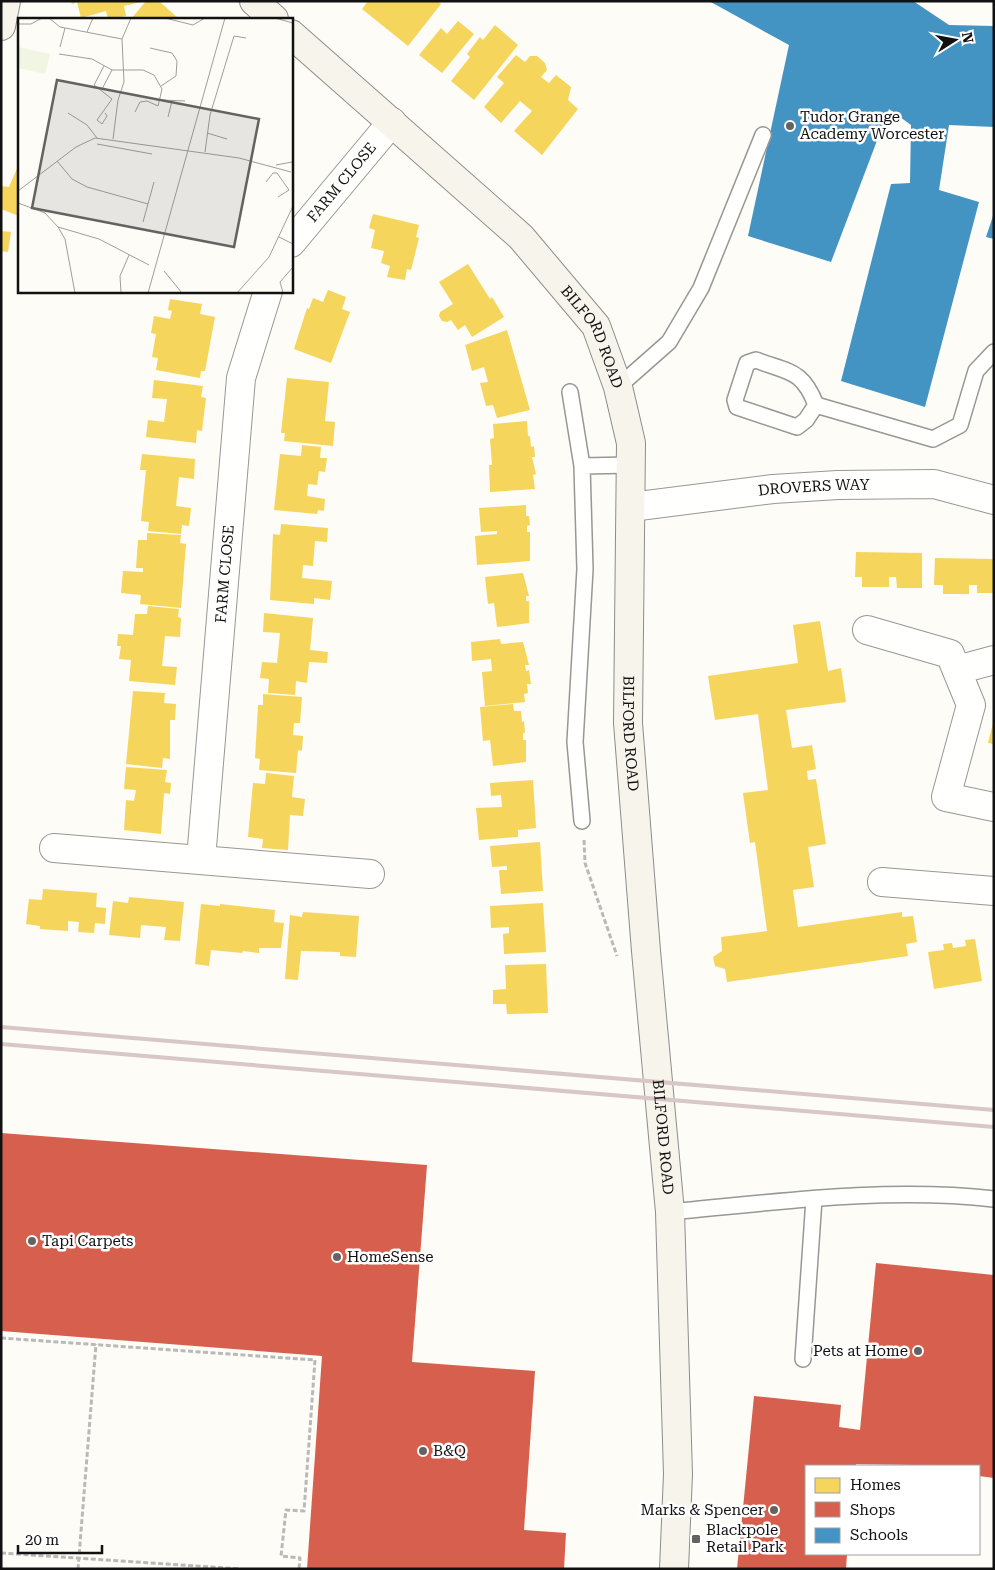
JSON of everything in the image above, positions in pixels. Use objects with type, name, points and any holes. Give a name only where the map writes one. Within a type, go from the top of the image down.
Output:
[{"type":"street","points":[[1,26],[6,1]]},
{"type":"street","points":[[254,1],[273,18]]},
{"type":"street","name":"BILFORD ROAD","points":[[292,35],[521,237],[596,326],[614,371],[618,387],[631,443],[628,723],[646,960],[670,1212],[678,1474],[674,1569]]},
{"type":"street","name":"FARM CLOSE","points":[[292,242],[392,122]]},
{"type":"street","name":"FARM CLOSE","points":[[201,859],[241,378],[268,292]]},
{"type":"street","name":"DROVERS WAY","points":[[631,507],[773,489],[838,485],[934,484],[994,500]]},
{"type":"street","points":[[867,630],[950,654],[971,705],[946,797],[994,807]]},
{"type":"street","points":[[957,670],[994,660]]},
{"type":"street","points":[[54,848],[370,874]]},
{"type":"street","points":[[882,882],[994,891]]},
{"type":"lane","points":[[618,387],[669,342],[701,288],[763,134]]},
{"type":"lane","points":[[816,405],[933,438],[960,425],[976,371],[994,352]]},
{"type":"lane","points":[[756,360],[802,378],[809,386],[816,405],[806,420],[797,426],[737,408],[734,400],[747,363],[756,360]]},
{"type":"lane","points":[[570,392],[582,466],[585,569],[575,742],[582,821]]},
{"type":"lane","points":[[582,466],[631,465]]},
{"type":"lane","points":[[670,1212],[885,1194],[957,1194],[994,1199]]},
{"type":"lane","points":[[803,1359],[814,1199]]},
{"type":"path","points":[[582,821],[585,862],[617,957]]},
{"type":"path","points":[[1,1338],[315,1360],[304,1511],[286,1510],[281,1556],[300,1558],[299,1569]]},
{"type":"path","points":[[78,1569],[96,1344]]},
{"type":"path","points":[[1,1553],[240,1569]]},
{"type":"building: Homes","points":[[71,1],[141,1],[124,6],[126,16],[114,18],[108,18],[106,11],[81,18],[77,2],[72,4]]},
{"type":"building: Homes","points":[[146,1],[159,1],[178,18],[132,18]]},
{"type":"building: Homes","points":[[368,1],[437,1],[441,4],[408,46],[362,9]]},
{"type":"building: Homes","points":[[458,21],[474,34],[442,73],[419,55],[441,28],[447,34]]},
{"type":"building: Homes","points":[[495,25],[518,45],[474,100],[451,81],[470,57],[467,54],[480,37],[483,40]]},
{"type":"building: Homes","points":[[516,55],[525,62],[530,56],[537,56],[545,63],[547,70],[541,77],[549,83],[556,75],[571,87],[568,100],[578,109],[542,155],[514,131],[532,111],[520,101],[501,123],[484,107],[504,83],[497,77]]},
{"type":"building: Homes","points":[[18,166],[18,216],[1,209],[1,186],[9,187]]},
{"type":"building: Homes","points":[[373,214],[419,225],[416,237],[419,238],[411,270],[407,269],[405,280],[387,277],[390,266],[381,263],[384,251],[371,248],[375,230],[369,228]]},
{"type":"building: Homes","points":[[1,231],[11,232],[8,252],[1,251]]},
{"type":"building: Homes","points":[[468,264],[504,317],[472,337],[465,325],[458,330],[451,320],[447,322],[442,321],[439,316],[440,312],[453,304],[439,282]]},
{"type":"building: Homes","points":[[328,290],[346,297],[342,309],[350,312],[331,363],[294,349],[307,308],[309,309],[313,298],[323,302]]},
{"type":"building: Homes","points":[[170,299],[202,304],[200,314],[215,317],[205,371],[201,371],[200,378],[156,370],[158,358],[152,357],[156,334],[151,333],[154,316],[170,319],[172,311],[168,310]]},
{"type":"building: Homes","points":[[507,330],[530,410],[497,418],[493,405],[486,406],[480,383],[488,382],[484,367],[472,371],[465,345]]},
{"type":"building: Homes","points":[[287,378],[329,382],[325,421],[335,422],[333,446],[284,441],[285,433],[281,433]]},
{"type":"building: Homes","points":[[154,380],[203,386],[201,397],[206,398],[202,431],[197,430],[196,443],[146,437],[148,420],[164,422],[167,399],[152,398]]},
{"type":"building: Homes","points":[[527,421],[531,447],[534,446],[535,457],[532,457],[536,474],[533,475],[535,489],[490,492],[489,465],[492,465],[490,439],[494,438],[493,424]]},
{"type":"building: Homes","points":[[302,445],[321,447],[320,458],[327,458],[325,472],[319,471],[317,485],[308,484],[307,496],[325,499],[324,511],[318,510],[317,514],[274,510],[280,454],[301,456]]},
{"type":"building: Homes","points":[[142,454],[195,459],[194,479],[179,477],[176,506],[191,508],[189,526],[182,525],[181,534],[148,531],[149,522],[141,521],[146,470],[140,470]]},
{"type":"building: Homes","points":[[526,505],[526,516],[529,516],[530,525],[527,526],[527,532],[530,532],[530,561],[477,565],[475,536],[497,534],[497,531],[481,532],[479,508]]},
{"type":"building: Homes","points":[[281,524],[328,528],[327,542],[315,541],[313,566],[303,565],[302,578],[332,581],[330,600],[314,598],[314,604],[270,600],[273,534],[280,535]]},
{"type":"building: Homes","points":[[147,533],[181,535],[180,543],[186,544],[181,608],[140,604],[141,595],[121,593],[123,571],[143,572],[143,568],[136,568],[138,540],[147,540]]},
{"type":"building: Homes","points":[[856,552],[922,553],[922,588],[897,588],[896,577],[889,577],[889,587],[862,587],[862,577],[855,577]]},
{"type":"building: Homes","points":[[935,558],[994,559],[994,593],[977,593],[977,585],[969,585],[969,594],[943,594],[943,585],[934,585]]},
{"type":"building: Homes","points":[[523,573],[529,596],[526,596],[526,601],[529,601],[529,623],[497,627],[494,603],[488,604],[485,577]]},
{"type":"building: Homes","points":[[148,606],[179,609],[178,617],[181,618],[180,637],[165,636],[162,666],[177,667],[175,685],[129,681],[131,660],[119,659],[121,646],[117,646],[118,634],[133,635],[135,614],[147,614]]},
{"type":"building: Homes","points":[[264,613],[313,618],[310,650],[328,652],[327,663],[309,662],[307,683],[296,681],[295,695],[268,693],[269,679],[260,678],[262,662],[277,663],[280,633],[263,632]]},
{"type":"building: Homes","points":[[820,621],[828,671],[841,668],[846,702],[786,710],[792,748],[812,745],[816,769],[807,771],[808,780],[816,779],[826,844],[808,847],[814,887],[793,890],[798,927],[902,912],[902,917],[913,916],[917,942],[906,944],[908,956],[727,982],[725,969],[715,966],[713,957],[722,951],[721,937],[767,931],[755,842],[750,843],[743,793],[768,790],[758,714],[715,720],[708,676],[798,663],[793,625]]},
{"type":"building: Homes","points":[[500,639],[501,644],[523,642],[529,665],[525,665],[526,671],[529,670],[531,684],[527,684],[528,693],[524,694],[525,702],[485,706],[482,672],[492,671],[491,659],[472,661],[471,642]]},
{"type":"building: Homes","points":[[133,691],[165,693],[164,703],[176,704],[175,720],[170,720],[170,759],[163,758],[162,768],[126,764]]},
{"type":"building: Homes","points":[[263,694],[302,697],[300,723],[294,723],[293,735],[303,736],[302,751],[298,750],[296,773],[259,770],[260,759],[255,758],[258,705],[263,705]]},
{"type":"building: Homes","points":[[513,704],[514,711],[521,711],[522,722],[524,721],[525,733],[523,733],[523,740],[526,740],[526,762],[493,766],[490,740],[483,741],[480,707]]},
{"type":"building: Homes","points":[[994,723],[994,744],[988,743]]},
{"type":"building: Homes","points":[[126,767],[167,770],[165,782],[171,783],[170,794],[164,793],[161,834],[124,830],[126,800],[134,801],[136,790],[124,789]]},
{"type":"building: Homes","points":[[266,773],[294,776],[292,797],[305,799],[303,816],[290,815],[288,850],[262,848],[263,839],[248,837],[253,783],[265,784]]},
{"type":"building: Homes","points":[[533,780],[536,828],[518,830],[518,837],[479,840],[476,808],[502,807],[501,795],[491,796],[490,783]]},
{"type":"building: Homes","points":[[540,842],[543,891],[501,894],[499,870],[507,870],[507,866],[492,867],[490,846]]},
{"type":"building: Homes","points":[[43,889],[97,893],[96,907],[106,908],[105,924],[95,923],[94,933],[78,932],[79,922],[68,921],[68,931],[40,929],[40,926],[26,924],[29,899],[42,900]]},
{"type":"building: Homes","points":[[129,897],[184,902],[180,941],[164,940],[166,927],[141,925],[140,938],[109,935],[113,901],[128,903]]},
{"type":"building: Homes","points":[[543,903],[546,952],[504,954],[503,934],[509,933],[509,927],[491,928],[490,906]]},
{"type":"building: Homes","points":[[201,904],[220,906],[220,904],[275,910],[274,922],[284,923],[281,948],[259,948],[259,953],[211,950],[209,966],[195,964]]},
{"type":"building: Homes","points":[[303,912],[359,916],[356,957],[340,956],[340,952],[301,951],[298,980],[285,979],[290,915],[302,917]]},
{"type":"building: Homes","points":[[975,939],[982,981],[934,989],[928,952],[944,950],[943,944],[952,943],[953,948],[966,946],[965,940]]},
{"type":"building: Homes","points":[[546,964],[548,1013],[507,1014],[506,1004],[493,1004],[493,990],[506,989],[505,965]]},
{"type":"building: Shops","points":[[1,1133],[427,1165],[412,1362],[535,1371],[524,1530],[566,1533],[564,1569],[307,1569],[322,1356],[1,1331]]},
{"type":"building: Shops","points":[[876,1263],[994,1275],[994,1478],[980,1476],[980,1465],[805,1465],[805,1555],[847,1555],[846,1569],[737,1569],[754,1396],[841,1405],[839,1427],[860,1430]]},
{"type":"building: Schools","points":[[709,1],[913,1],[949,25],[994,26],[994,127],[949,125],[939,190],[979,202],[925,407],[841,381],[891,184],[910,183],[911,125],[889,109],[831,262],[748,236],[789,45]]},
{"type":"building: Schools","points":[[994,216],[994,239],[986,237]]},
{"type":"railway","points":[[1,1027],[994,1110]]},
{"type":"railway","points":[[1,1044],[994,1127]]},
{"type":"place","name":"Tudor Grange Academy Worcester","points":[[790,126]]},
{"type":"place","name":"Tapi Carpets","points":[[32,1241]]},
{"type":"place","name":"HomeSense","points":[[337,1257]]},
{"type":"place","name":"Pets at Home","points":[[918,1351]]},
{"type":"place","name":"B&Q","points":[[423,1451]]},
{"type":"place","name":"Marks & Spencer","points":[[774,1510]]},
{"type":"place","name":"Blackpole Retail Park","points":[[696,1539]]}]
